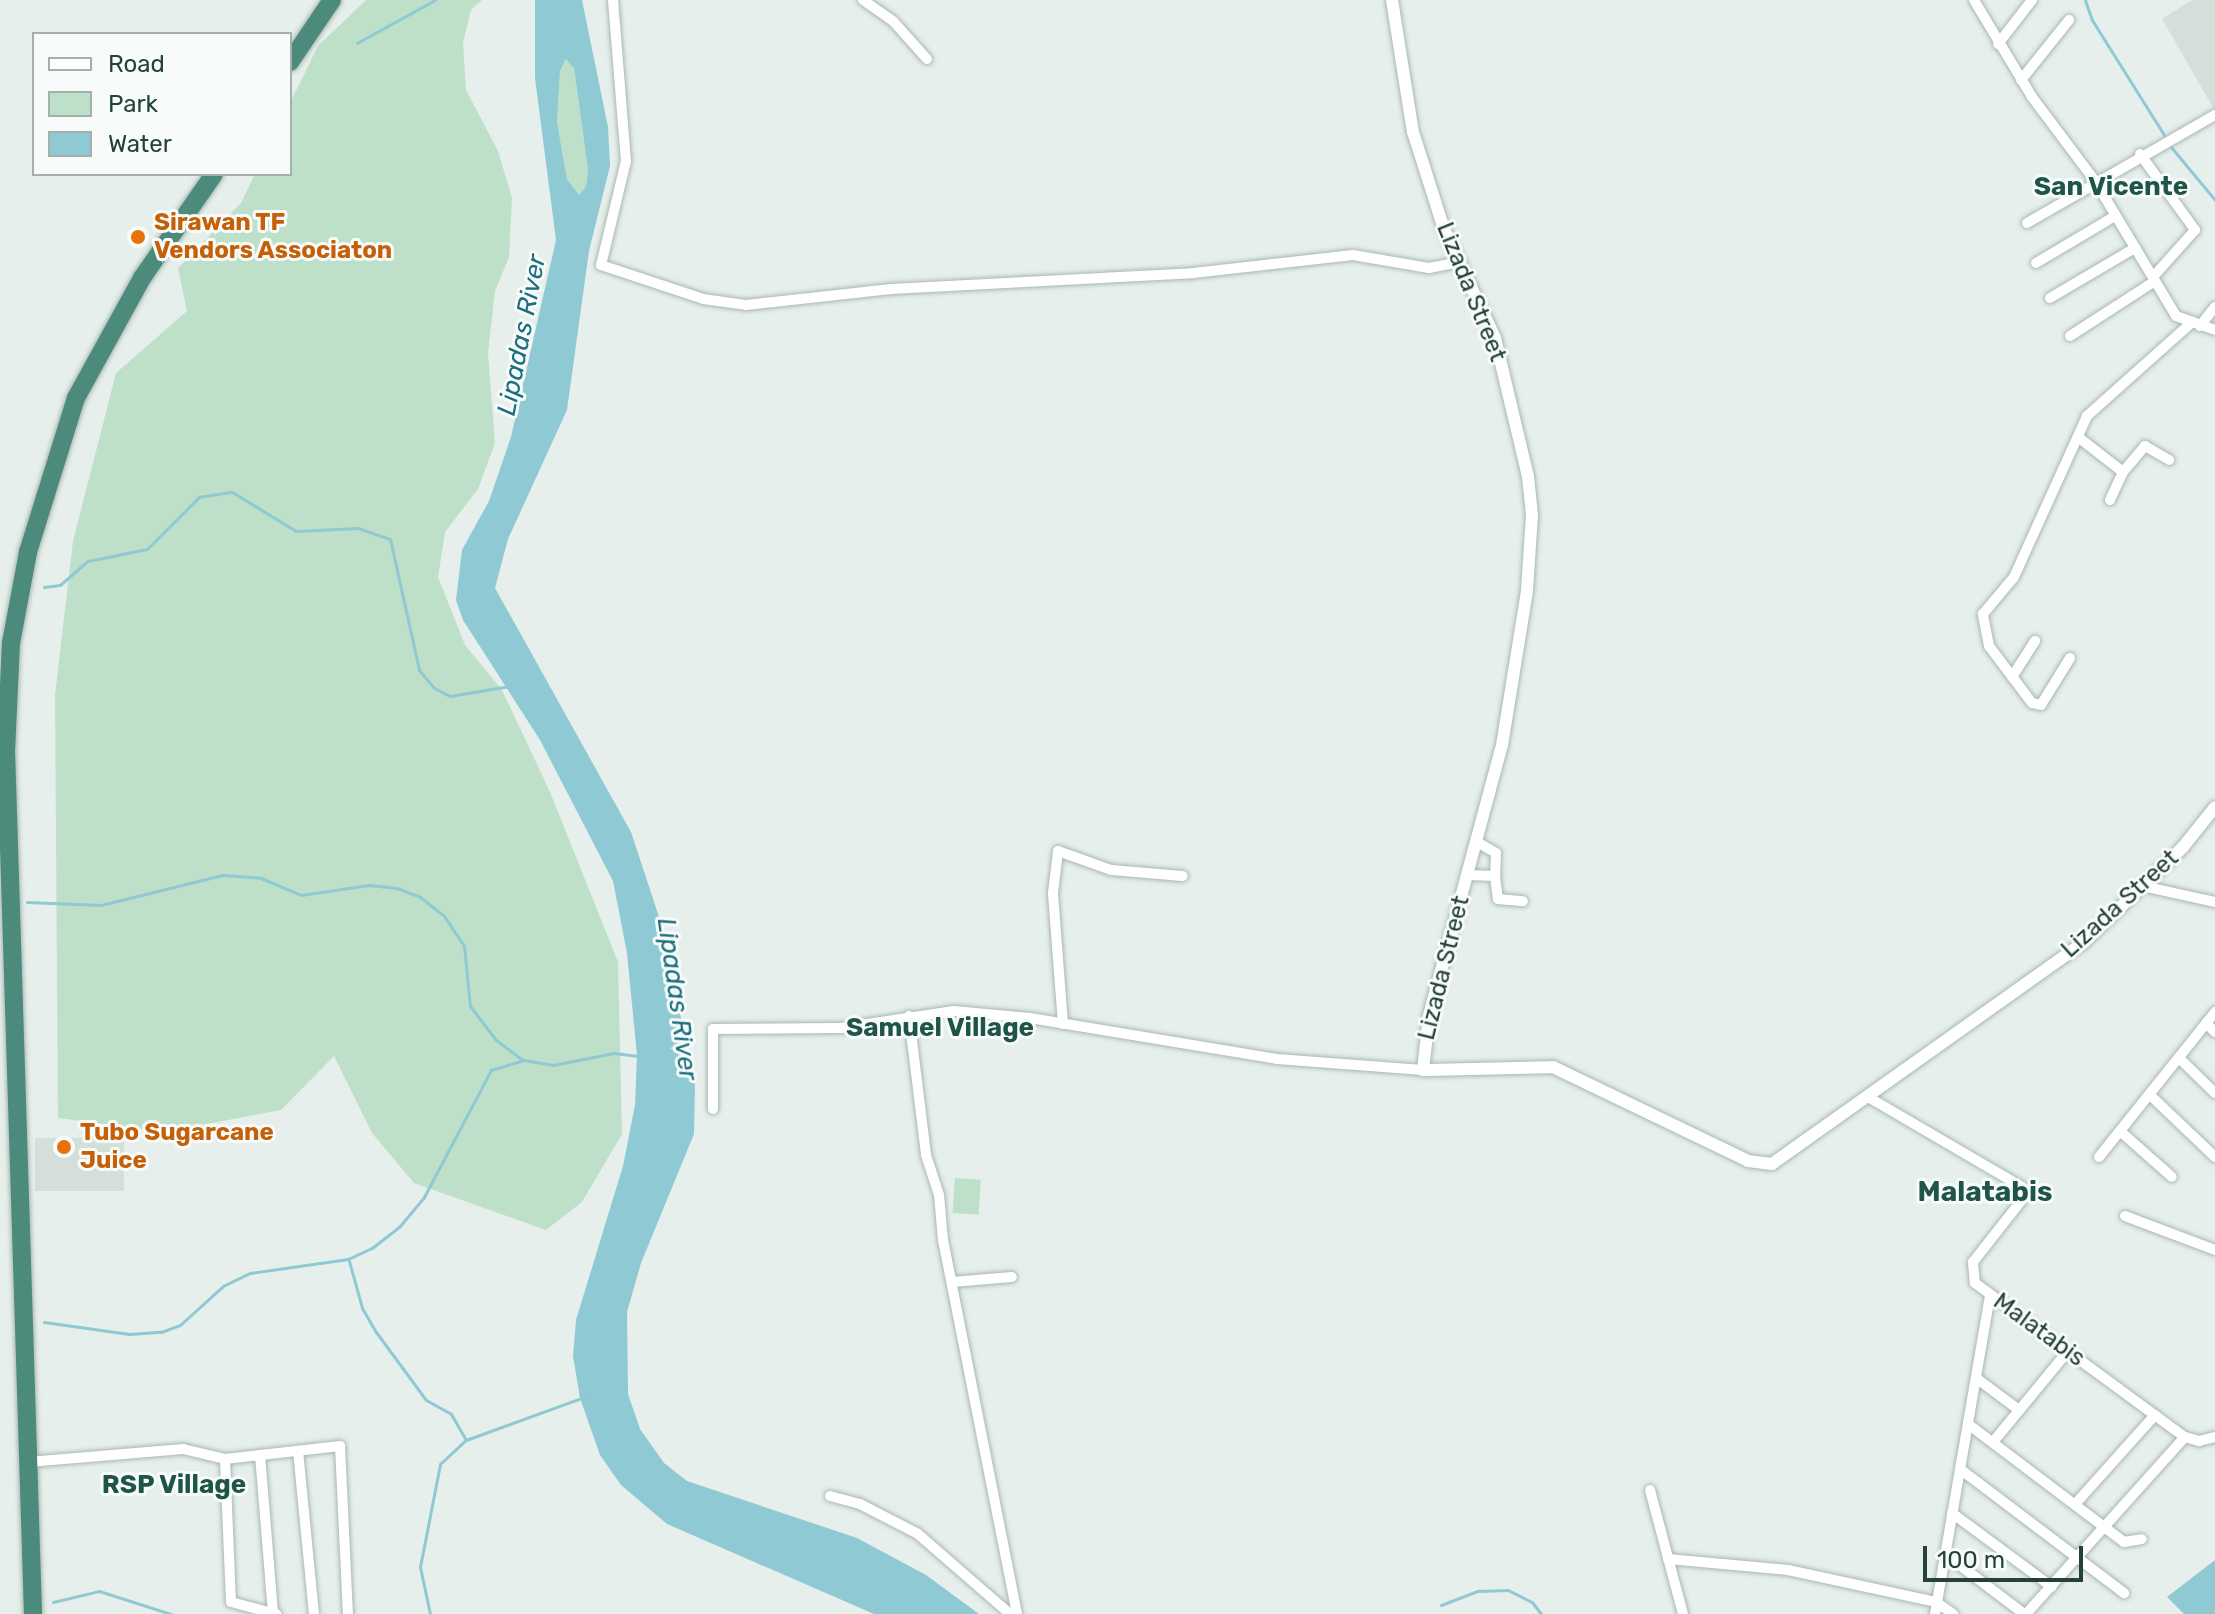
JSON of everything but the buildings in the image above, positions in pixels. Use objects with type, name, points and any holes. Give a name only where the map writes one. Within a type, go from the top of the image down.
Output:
[{"type":"highway","points":[[292,59],[332,0]]},
{"type":"highway","points":[[33,1614],[7,1002],[3,752],[6,686],[17,601],[57,445],[118,317],[213,176]]},
{"type":"street","points":[[613,0],[626,161],[601,265],[703,299],[746,305],[891,289],[1193,273],[1353,255],[1429,268],[1459,262]]},
{"type":"street","points":[[863,0],[893,21],[927,59]]},
{"type":"street","name":"Lizada Street","points":[[1392,0],[1413,132],[1459,262],[1495,338],[1532,515],[1527,591],[1502,745],[1429,1016],[1423,1070],[1553,1067],[1760,1166],[1779,1161],[2082,944],[2142,886],[2215,807]]},
{"type":"street","points":[[1974,0],[2021,80],[2095,181],[2176,316],[2215,330]]},
{"type":"street","points":[[1998,44],[2032,0]]},
{"type":"street","points":[[2021,80],[2069,20]]},
{"type":"street","points":[[2027,223],[2140,154],[2215,115]]},
{"type":"street","points":[[2070,336],[2154,279],[2195,230],[2140,154]]},
{"type":"street","points":[[2036,263],[2115,216]]},
{"type":"street","points":[[2050,298],[2135,248]]},
{"type":"street","points":[[2070,658],[2041,705],[2032,703],[1989,646],[1983,614],[2014,577],[2078,437],[2098,404],[2215,307]]},
{"type":"street","points":[[2078,437],[2123,472]]},
{"type":"street","points":[[2110,500],[2123,472],[2145,446],[2169,460]]},
{"type":"street","points":[[2012,677],[2035,641]]},
{"type":"street","points":[[1477,842],[1496,853],[1498,899],[1523,901]]},
{"type":"street","points":[[1063,1024],[1053,893],[1058,851],[1111,870],[1183,876]]},
{"type":"street","points":[[1468,875],[1495,876]]},
{"type":"street","points":[[2142,886],[2215,902]]},
{"type":"street","points":[[713,1109],[713,1029],[841,1028],[909,1016],[973,1011],[1277,1059],[1423,1070]]},
{"type":"street","points":[[2099,1157],[2215,1012]]},
{"type":"street","points":[[909,1016],[926,1155],[937,1186],[952,1282],[1017,1614]]},
{"type":"street","points":[[2206,1023],[2215,1032]]},
{"type":"street","points":[[2179,1058],[2215,1093]]},
{"type":"street","points":[[2150,1095],[2215,1157]]},
{"type":"street","name":"Malatabis","points":[[1868,1097],[2022,1187],[2021,1201],[1973,1262],[1975,1283],[2185,1437]]},
{"type":"street","points":[[2120,1131],[2172,1177]]},
{"type":"street","points":[[2125,1216],[2215,1250]]},
{"type":"street","points":[[952,1282],[1012,1277]]},
{"type":"street","points":[[1935,1614],[1990,1295]]},
{"type":"street","points":[[1993,1442],[2068,1351]]},
{"type":"street","points":[[1976,1378],[2019,1410]]},
{"type":"street","points":[[2077,1502],[2155,1415]]},
{"type":"street","points":[[1968,1424],[2077,1502],[2129,1544],[2142,1539]]},
{"type":"street","points":[[1945,1554],[2025,1614],[2185,1437],[2199,1441],[2215,1437]]},
{"type":"street","points":[[28,1462],[183,1449],[225,1459],[340,1446],[348,1614]]},
{"type":"street","points":[[298,1451],[314,1614]]},
{"type":"street","points":[[225,1459],[231,1602],[274,1613],[260,1455]]},
{"type":"street","points":[[1960,1469],[2079,1554],[2124,1593]]},
{"type":"street","points":[[1650,1490],[1683,1614]]},
{"type":"street","points":[[830,1496],[860,1504],[918,1534],[1010,1614]]},
{"type":"street","points":[[1952,1513],[2052,1587]]},
{"type":"street","points":[[1668,1559],[1788,1570],[1936,1602],[1953,1614]]},
{"type":"shaded area","points":[[2192,0],[2215,0],[2215,111],[2162,19]]},
{"type":"shaded area","points":[[35,1138],[124,1138],[124,1191],[35,1191]]},
{"type":"green space","points":[[366,0],[482,0],[471,10],[463,43],[466,90],[498,151],[512,198],[509,257],[495,291],[488,353],[495,443],[478,489],[445,532],[438,577],[465,645],[502,690],[550,792],[618,962],[622,1134],[582,1202],[546,1230],[414,1183],[372,1133],[334,1056],[281,1110],[163,1132],[58,1118],[55,695],[73,541],[116,373],[187,311],[178,268],[241,203],[254,176],[292,176],[292,99],[318,46]]},
{"type":"green space","points":[[567,58],[574,68],[588,170],[586,186],[579,195],[567,179],[557,122],[560,71]]},
{"type":"green space","points":[[955,1178],[981,1180],[978,1215],[953,1213]]},
{"type":"water","points":[[535,0],[582,0],[608,127],[610,166],[589,251],[567,410],[508,539],[495,588],[631,832],[661,923],[695,1085],[694,1134],[641,1263],[627,1312],[628,1394],[640,1429],[664,1463],[687,1481],[857,1538],[926,1575],[979,1614],[874,1614],[667,1524],[621,1485],[600,1455],[580,1398],[573,1356],[576,1320],[623,1166],[635,1105],[637,1055],[627,953],[613,881],[540,740],[463,620],[456,600],[462,550],[489,501],[511,437],[556,240],[535,78]],"holes":[[[566,59],[574,68],[588,170],[586,186],[579,195],[567,179],[557,122],[560,71]]]},
{"type":"water","points":[[2215,1560],[2215,1614],[2184,1614],[2167,1597]]},
{"type":"waterway","points":[[357,43],[435,0]]},
{"type":"waterway","points":[[2085,0],[2092,20],[2164,135]]},
{"type":"waterway","points":[[2171,147],[2215,200]]},
{"type":"waterway","points":[[44,587],[60,585],[88,561],[147,549],[199,497],[232,492],[296,531],[358,528],[390,539],[419,670],[434,688],[450,696],[509,686]]},
{"type":"waterway","points":[[27,902],[101,905],[222,875],[261,878],[301,895],[369,885],[397,888],[420,897],[444,916],[464,946],[470,1006],[496,1040],[523,1060],[553,1065],[614,1053],[638,1056]]},
{"type":"waterway","points":[[44,1322],[129,1334],[161,1332],[180,1325],[223,1286],[250,1273],[348,1259],[372,1248],[399,1227],[424,1197],[491,1070],[523,1060]]},
{"type":"waterway","points":[[349,1261],[362,1308],[376,1332],[426,1400],[451,1414],[466,1440]]},
{"type":"waterway","points":[[430,1614],[420,1567],[440,1464],[466,1440],[584,1397]]},
{"type":"waterway","points":[[1441,1605],[1478,1591],[1508,1590],[1532,1602],[1541,1614]]},
{"type":"waterway","points":[[53,1602],[99,1591],[171,1614]]},
{"type":"place","name":"Sirawan TF Vendors Associaton","points":[[138,237]]},
{"type":"place","name":"Tubo Sugarcane Juice","points":[[64,1147]]},
{"type":"district","name":"San Vicente","points":[[2111,187]]},
{"type":"district","name":"Samuel Village","points":[[940,1028]]},
{"type":"district","name":"Malatabis","points":[[1985,1192]]},
{"type":"district","name":"RSP Village","points":[[174,1485]]},
{"type":"water label","name":"Lipadas River","points":[[522,335]]},
{"type":"water label","name":"Lipadas River","points":[[677,999]]}]
